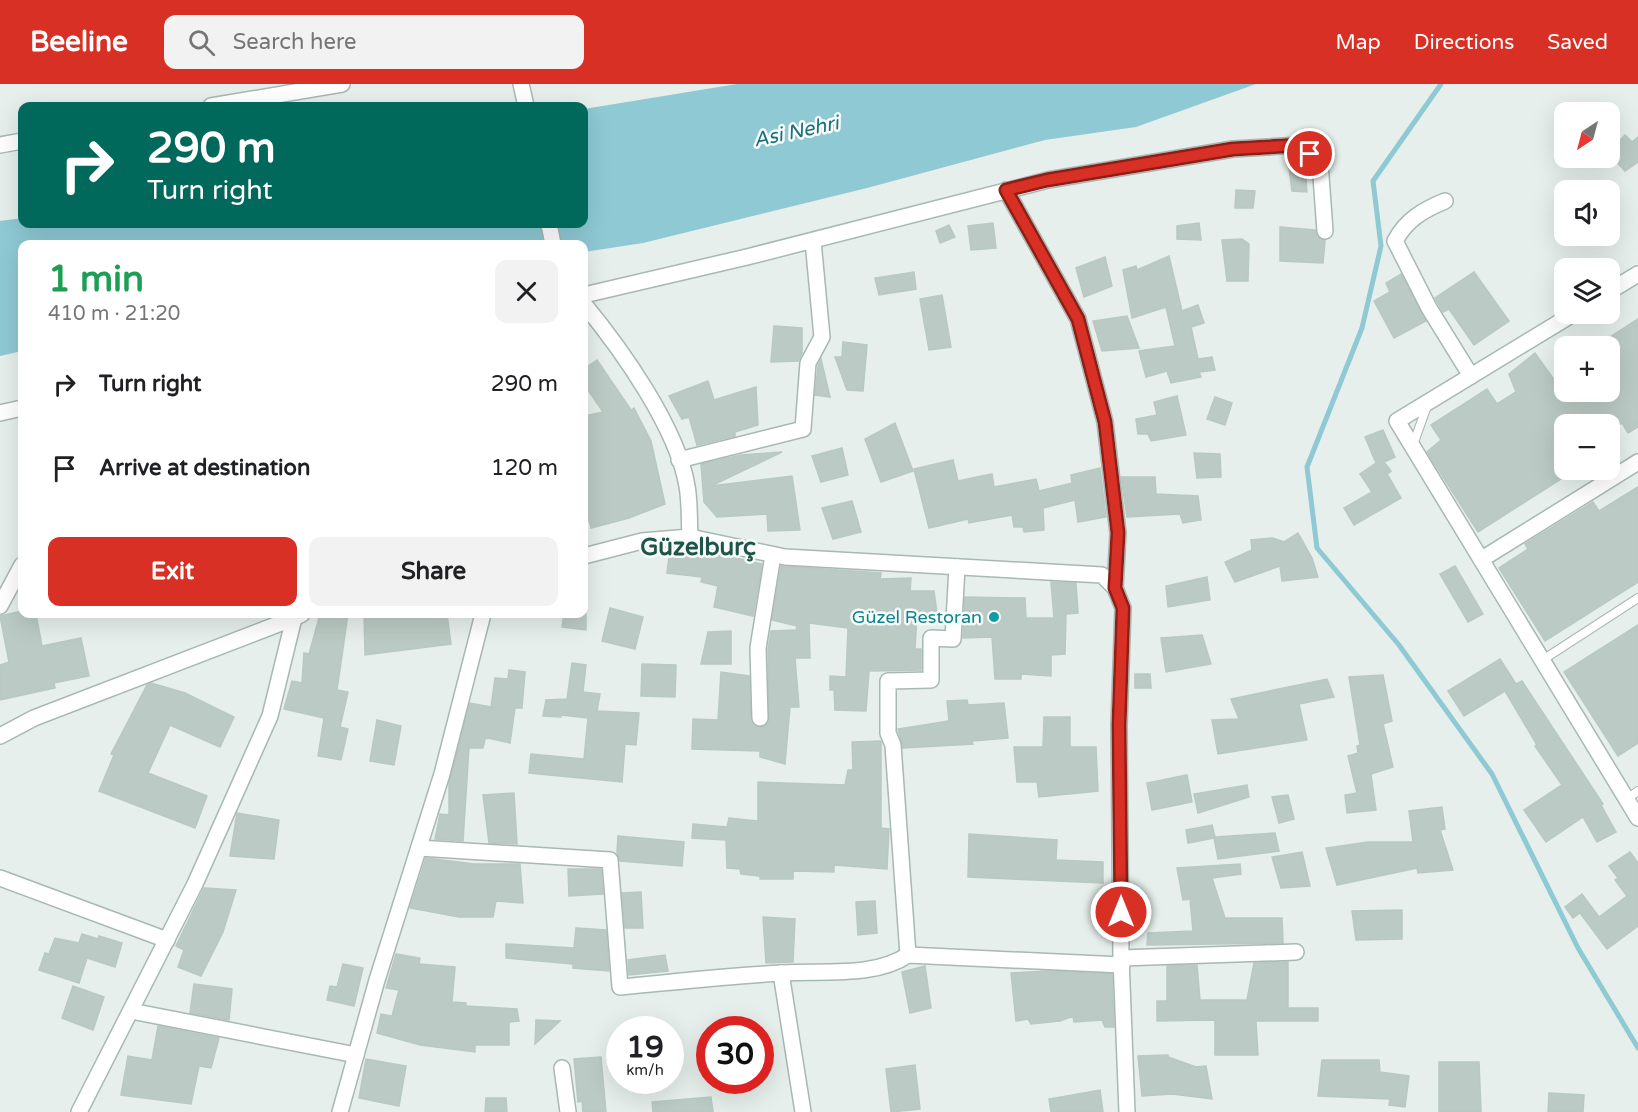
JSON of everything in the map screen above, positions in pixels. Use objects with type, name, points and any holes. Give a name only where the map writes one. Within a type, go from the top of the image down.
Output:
[{"type":"street","points":[[224,102],[258,91],[342,84]]},
{"type":"street","points":[[521,84],[525,102]]},
{"type":"street","points":[[0,145],[18,142]]},
{"type":"street","points":[[588,294],[813,241],[1047,180],[1233,149],[1300,145],[1320,163],[1325,231]]},
{"type":"street","points":[[1006,190],[1078,319],[1105,422],[1118,533],[1115,588]]},
{"type":"street","points":[[1445,201],[1422,211],[1401,229],[1395,241],[1429,308],[1471,376]]},
{"type":"street","points":[[679,460],[803,429],[808,363],[822,337],[813,241]]},
{"type":"street","points":[[1620,285],[1638,274]]},
{"type":"street","points":[[588,308],[637,377],[674,444],[687,486],[690,537]]},
{"type":"street","points":[[1557,324],[1397,421],[1482,559],[1540,661],[1632,795],[1638,818]]},
{"type":"street","points":[[0,413],[18,409]]},
{"type":"street","points":[[1482,559],[1638,462]]},
{"type":"street","points":[[588,555],[642,541],[690,537],[773,555],[1102,575],[1115,588],[1123,608],[1119,725],[1122,961],[1127,1112]]},
{"type":"street","points":[[760,718],[758,648],[773,555]]},
{"type":"street","points":[[908,954],[893,745],[888,733],[888,681],[931,680],[931,638],[953,639],[957,567]]},
{"type":"street","points":[[0,606],[18,572]]},
{"type":"street","points":[[0,736],[34,718],[293,618]]},
{"type":"street","points":[[78,1112],[195,884],[270,716],[297,618]]},
{"type":"street","points":[[340,1112],[442,774],[482,618]]},
{"type":"street","points":[[419,848],[610,860],[620,987],[781,973],[871,969],[894,964],[908,954],[1122,961],[1296,952]]},
{"type":"street","points":[[0,878],[167,940]]},
{"type":"street","points":[[781,973],[803,1112]]},
{"type":"street","points":[[131,1011],[356,1055]]},
{"type":"street","points":[[562,1068],[568,1112]]},
{"type":"lane","points":[[1412,446],[1429,402]]},
{"type":"lane","points":[[1540,661],[1638,598]]},
{"type":"water","name":"Asi Nehri","points":[[737,84],[1256,84],[1136,127],[1045,140],[867,188],[643,243],[588,251],[588,240],[18,240],[18,352],[0,356],[0,221],[18,219],[18,228],[588,228],[588,108]]},
{"type":"building","points":[[1625,135],[1632,142],[1638,137],[1638,162],[1625,171],[1620,166],[1620,140]]},
{"type":"building","points":[[1289,168],[1305,168],[1307,192],[1292,191]]},
{"type":"building","points":[[1236,190],[1255,191],[1253,208],[1235,208]]},
{"type":"building","points":[[993,223],[996,248],[971,250],[968,226]]},
{"type":"building","points":[[1199,223],[1201,240],[1177,239],[1177,226]]},
{"type":"building","points":[[949,225],[955,237],[940,243],[936,231]]},
{"type":"building","points":[[1280,227],[1315,230],[1317,237],[1325,241],[1323,263],[1280,261]]},
{"type":"building","points":[[1242,239],[1249,244],[1248,281],[1227,281],[1222,240]]},
{"type":"building","points":[[1169,256],[1182,311],[1198,305],[1204,323],[1191,327],[1198,359],[1212,357],[1215,370],[1199,372],[1201,377],[1171,383],[1167,371],[1146,377],[1139,351],[1175,346],[1166,307],[1132,318],[1123,270],[1136,266],[1137,270]]},
{"type":"building","points":[[1105,257],[1112,286],[1084,297],[1076,268]]},
{"type":"building","points":[[914,272],[916,289],[879,295],[875,278]]},
{"type":"building","points":[[1474,272],[1509,321],[1474,345],[1449,309],[1443,312],[1435,298]]},
{"type":"building","points":[[1401,274],[1426,321],[1394,338],[1374,301],[1390,292],[1386,283]]},
{"type":"building","points":[[942,295],[951,347],[929,350],[920,299]]},
{"type":"building","points":[[1127,316],[1139,348],[1102,351],[1093,321]]},
{"type":"building","points":[[1638,319],[1638,427],[1628,433],[1622,423],[1620,424],[1620,414],[1554,414],[1554,480],[1559,480],[1478,532],[1427,452],[1441,440],[1431,425],[1487,389],[1497,404],[1516,392],[1509,374],[1535,353],[1554,379],[1554,402],[1620,402],[1620,336],[1612,336]]},
{"type":"building","points":[[774,326],[802,328],[802,353],[798,361],[771,362]]},
{"type":"building","points":[[843,342],[867,345],[863,391],[847,390],[835,357],[842,357]]},
{"type":"building","points":[[821,359],[830,397],[815,395],[818,366]]},
{"type":"building","points":[[597,360],[631,410],[634,408],[651,441],[665,504],[629,518],[591,528],[588,517],[588,415],[603,412],[588,390],[588,366]]},
{"type":"building","points":[[708,381],[714,400],[756,387],[758,425],[735,432],[735,436],[697,445],[689,417],[682,419],[669,396]]},
{"type":"building","points":[[1177,396],[1186,435],[1151,441],[1148,434],[1138,434],[1136,419],[1157,415],[1154,402]]},
{"type":"building","points":[[1215,397],[1232,403],[1225,425],[1207,419]]},
{"type":"building","points":[[895,423],[913,471],[881,482],[865,439]]},
{"type":"building","points":[[1383,430],[1395,457],[1384,462],[1391,471],[1387,474],[1401,498],[1354,525],[1344,508],[1372,492],[1360,474],[1376,463],[1365,437]]},
{"type":"building","points":[[842,448],[848,475],[821,482],[812,456]]},
{"type":"building","points":[[782,452],[711,486],[792,476],[800,530],[768,531],[767,514],[717,517],[704,502],[701,464],[741,455]]},
{"type":"building","points":[[1194,453],[1220,454],[1221,477],[1197,478]]},
{"type":"building","points":[[953,460],[958,481],[992,474],[994,487],[1036,479],[1039,491],[1072,483],[1071,475],[1100,468],[1106,517],[1078,522],[1075,500],[1043,508],[1044,530],[1024,532],[1023,527],[1014,527],[1012,515],[969,523],[968,519],[929,528],[914,469]]},
{"type":"building","points":[[1121,477],[1155,477],[1156,494],[1198,496],[1201,520],[1183,523],[1180,514],[1127,517]]},
{"type":"building","points":[[1638,487],[1638,582],[1545,641],[1499,568],[1528,549],[1525,544],[1593,502],[1599,511]]},
{"type":"building","points":[[852,501],[861,532],[833,539],[822,508]]},
{"type":"building","points":[[1298,533],[1312,558],[1318,577],[1282,581],[1280,566],[1235,582],[1225,562],[1252,550],[1251,540],[1273,538],[1284,542]]},
{"type":"building","points":[[689,547],[762,564],[753,616],[714,607],[718,586],[701,582],[702,577],[667,573],[670,548]]},
{"type":"building","points":[[781,566],[881,573],[880,579],[911,578],[910,591],[934,591],[937,613],[917,615],[915,649],[921,649],[921,670],[869,671],[866,711],[835,710],[834,690],[830,690],[830,676],[846,677],[848,628],[809,623],[810,658],[795,658],[799,707],[790,707],[785,764],[760,757],[760,751],[692,749],[693,719],[718,720],[721,672],[749,676],[751,723],[761,728],[769,722],[768,649],[771,631],[796,630],[797,626],[772,620]]},
{"type":"building","points":[[1455,566],[1483,614],[1468,622],[1440,574]]},
{"type":"building","points":[[1207,577],[1210,600],[1168,607],[1166,586]]},
{"type":"building","points":[[1051,582],[1076,583],[1078,613],[1066,614],[1065,654],[1051,655],[1051,676],[1021,674],[1021,679],[995,679],[992,637],[963,638],[965,597],[1025,598],[1026,618],[1054,618]]},
{"type":"building","points":[[610,608],[643,617],[635,649],[602,641]]},
{"type":"building","points":[[18,612],[18,618],[37,618],[42,646],[81,638],[89,676],[54,683],[55,688],[0,700],[0,665],[9,662],[0,616]]},
{"type":"building","points":[[319,618],[347,618],[337,690],[348,692],[340,727],[348,729],[341,760],[318,756],[324,718],[284,709],[292,681],[302,683],[304,653],[309,654]]},
{"type":"building","points":[[364,618],[448,618],[451,644],[365,655]]},
{"type":"building","points":[[563,618],[586,618],[586,630],[562,627]]},
{"type":"building","points":[[1638,625],[1638,743],[1618,756],[1564,672]]},
{"type":"building","points":[[731,631],[731,664],[701,664],[708,632]]},
{"type":"building","points":[[1202,635],[1211,664],[1166,672],[1161,638]]},
{"type":"building","points":[[1500,659],[1516,684],[1522,681],[1603,804],[1601,805],[1616,832],[1597,842],[1583,817],[1546,842],[1524,810],[1562,785],[1535,746],[1537,745],[1505,691],[1464,716],[1448,691]]},
{"type":"building","points":[[572,663],[586,665],[583,692],[600,694],[597,711],[639,713],[636,745],[625,744],[622,782],[529,773],[531,754],[584,759],[588,718],[543,716],[546,700],[567,699]]},
{"type":"building","points":[[642,664],[676,665],[675,697],[641,696]]},
{"type":"building","points":[[509,670],[525,672],[522,708],[515,708],[510,743],[488,738],[485,739],[483,748],[469,748],[463,841],[435,839],[440,814],[449,815],[449,783],[470,703],[491,707],[495,678],[508,679]]},
{"type":"building","points":[[1135,674],[1150,674],[1151,688],[1135,688]]},
{"type":"building","points":[[1383,675],[1392,721],[1383,724],[1393,767],[1371,774],[1376,810],[1347,813],[1345,795],[1357,793],[1348,756],[1358,753],[1357,746],[1360,745],[1349,677]]},
{"type":"building","points":[[1327,679],[1334,697],[1299,704],[1307,740],[1218,754],[1212,720],[1239,719],[1231,699]]},
{"type":"building","points":[[151,683],[185,693],[234,717],[220,747],[170,725],[148,773],[207,796],[195,828],[99,791],[114,755],[111,754],[147,685]]},
{"type":"building","points":[[967,700],[968,705],[1004,703],[1008,738],[972,741],[973,744],[903,748],[898,729],[949,721],[947,701]]},
{"type":"building","points":[[1044,717],[1070,717],[1070,747],[1096,747],[1098,791],[1039,797],[1037,782],[1017,782],[1014,747],[1043,747]]},
{"type":"building","points":[[377,720],[401,726],[394,765],[370,761]]},
{"type":"building","points":[[881,741],[881,828],[889,829],[887,869],[834,865],[834,872],[793,871],[793,879],[760,879],[760,876],[741,874],[740,869],[727,868],[726,840],[692,838],[693,824],[727,827],[729,818],[758,821],[758,782],[845,785],[848,770],[853,770],[852,742]]},
{"type":"building","points":[[1187,775],[1192,802],[1152,810],[1147,783]]},
{"type":"building","points":[[1247,785],[1249,797],[1198,813],[1194,794]]},
{"type":"building","points":[[514,793],[517,844],[489,843],[483,795]]},
{"type":"building","points":[[1288,795],[1294,819],[1279,823],[1272,797]]},
{"type":"building","points":[[1442,807],[1445,829],[1440,830],[1453,870],[1418,873],[1417,868],[1337,885],[1326,848],[1368,842],[1413,842],[1409,811]]},
{"type":"building","points":[[237,813],[279,820],[274,859],[230,856]]},
{"type":"building","points":[[1212,825],[1215,837],[1275,833],[1279,851],[1218,859],[1214,838],[1188,843],[1186,830]]},
{"type":"building","points":[[969,834],[1057,840],[1056,860],[1103,862],[1103,883],[968,877]]},
{"type":"building","points":[[618,836],[684,842],[682,866],[620,861],[617,853]]},
{"type":"building","points":[[1302,852],[1310,886],[1281,888],[1272,857]]},
{"type":"building","points":[[1630,852],[1638,863],[1638,926],[1607,949],[1580,913],[1573,918],[1565,907],[1582,894],[1599,917],[1627,896],[1615,880],[1618,878],[1609,866]]},
{"type":"building","points":[[426,858],[474,864],[520,864],[523,903],[496,901],[493,917],[459,917],[410,908]]},
{"type":"building","points":[[1240,864],[1241,874],[1212,878],[1225,918],[1282,918],[1283,943],[1147,945],[1148,933],[1193,931],[1190,899],[1183,900],[1177,868]]},
{"type":"building","points":[[568,869],[601,869],[603,894],[569,896]]},
{"type":"building","points":[[204,888],[236,890],[223,932],[201,976],[178,967],[184,950],[176,946]]},
{"type":"building","points":[[641,892],[643,928],[625,928],[622,893]]},
{"type":"building","points":[[875,901],[877,933],[858,935],[856,902]]},
{"type":"building","points":[[1402,910],[1402,939],[1356,940],[1352,911]]},
{"type":"building","points":[[763,917],[795,919],[793,962],[766,963]]},
{"type":"building","points":[[576,928],[606,930],[609,971],[573,968],[573,964],[506,958],[506,944],[574,948]]},
{"type":"building","points":[[82,934],[122,943],[115,967],[87,958],[79,983],[39,970],[45,953],[49,954],[55,938],[79,943]]},
{"type":"building","points":[[396,954],[420,958],[419,964],[455,967],[452,1002],[466,1003],[466,1006],[517,1009],[519,1021],[509,1022],[509,1045],[475,1045],[475,1052],[420,1045],[377,1033],[381,1014],[392,1016],[399,990],[386,988]]},
{"type":"building","points":[[665,955],[668,971],[629,975],[628,960]]},
{"type":"building","points":[[1288,962],[1288,1008],[1318,1008],[1318,1021],[1256,1021],[1258,1055],[1215,1055],[1215,1020],[1157,1021],[1157,1001],[1167,1001],[1167,966],[1197,965],[1200,1000],[1247,1000],[1254,963]]},
{"type":"building","points":[[343,964],[363,968],[354,1006],[327,1000],[330,986],[337,987]]},
{"type":"building","points":[[925,966],[931,1008],[910,1013],[902,972]]},
{"type":"building","points":[[1046,971],[1112,974],[1114,1027],[1105,1027],[1102,1020],[1074,1022],[1073,1016],[1060,1021],[1031,1024],[1028,1019],[1016,1021],[1011,973]]},
{"type":"building","points":[[194,984],[232,989],[229,1020],[190,1013]]},
{"type":"building","points":[[73,986],[104,997],[93,1030],[62,1018]]},
{"type":"building","points":[[536,1020],[560,1021],[535,1044]]},
{"type":"building","points":[[158,1026],[219,1038],[211,1068],[199,1066],[191,1104],[121,1095],[128,1056],[152,1060]]},
{"type":"building","points":[[1168,1055],[1168,1057],[1196,1067],[1206,1066],[1212,1099],[1172,1094],[1142,1096],[1138,1056]]},
{"type":"building","points":[[601,1057],[606,1112],[583,1112],[582,1101],[578,1102],[574,1059]]},
{"type":"building","points":[[366,1059],[406,1066],[399,1106],[359,1098]]},
{"type":"building","points":[[1322,1060],[1379,1060],[1380,1072],[1409,1076],[1405,1107],[1389,1105],[1390,1099],[1318,1096]]},
{"type":"building","points":[[1439,1062],[1479,1062],[1481,1112],[1439,1112]]},
{"type":"building","points":[[915,1065],[920,1109],[891,1112],[886,1069]]},
{"type":"building","points":[[1100,1090],[1103,1112],[1051,1112],[1049,1099]]},
{"type":"building","points":[[1549,1093],[1584,1095],[1583,1112],[1548,1112]]},
{"type":"building","points":[[711,1097],[713,1112],[653,1112],[652,1102]]},
{"type":"building","points":[[486,1098],[506,1098],[507,1112],[485,1112]]},
{"type":"waterway","points":[[1441,84],[1373,181],[1381,246],[1362,328],[1307,467],[1317,548],[1399,645],[1492,774],[1578,948],[1638,1048]]},
{"type":"place","name":"Güzel Restoran","points":[[994,617]]},
{"type":"district","name":"Güzelburç","points":[[698,547]]},
{"type":"route","points":[[1121,912],[1119,725],[1123,608],[1115,588],[1118,533],[1105,422],[1078,319],[1006,190],[1047,180],[1233,149],[1300,145],[1310,154]]}]
